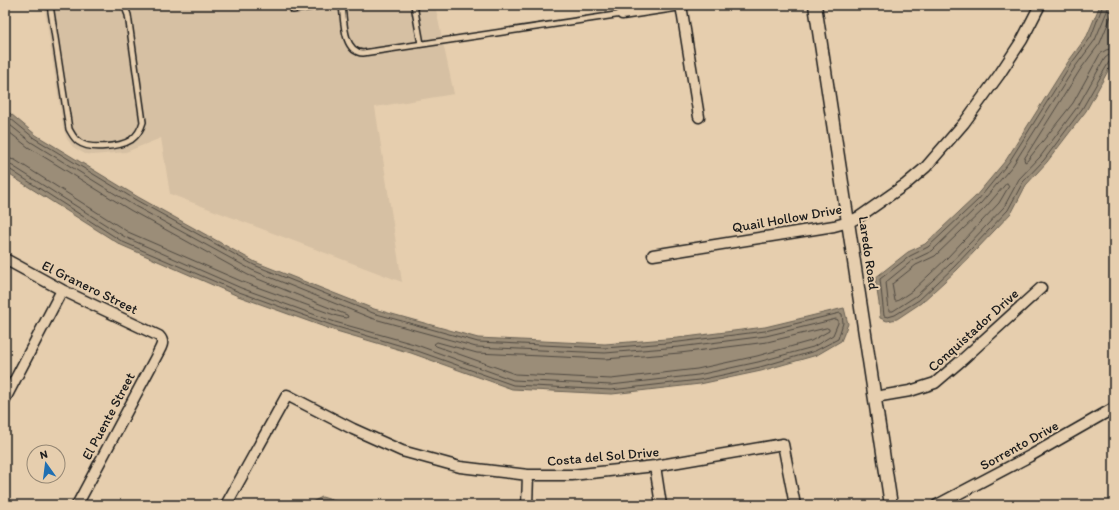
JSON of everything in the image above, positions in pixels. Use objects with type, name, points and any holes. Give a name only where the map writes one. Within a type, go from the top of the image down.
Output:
[{"type":"street","points":[[622,14],[681,5],[699,117]]},
{"type":"street","name":"Laredo Road","points":[[815,5],[891,505]]},
{"type":"street","name":"Quail Hollow Drive","points":[[653,255],[834,226],[849,222],[859,217],[906,184],[926,167],[964,123],[1022,40],[1040,5]]},
{"type":"street","name":"El Granero Street","points":[[5,259],[62,290],[159,336],[162,340]]},
{"type":"street","name":"Conquistador Drive","points":[[875,398],[910,391],[935,383],[1041,288]]},
{"type":"street","points":[[5,399],[62,290]]},
{"type":"street","name":"El Puente Street","points":[[77,505],[158,353],[163,343],[162,340]]},
{"type":"street","name":"Costa del Sol Drive","points":[[226,505],[287,395],[353,429],[402,451],[460,467],[528,475],[572,475],[655,466],[783,444],[795,505]]},
{"type":"street","name":"Sorrento Drive","points":[[937,505],[953,502],[1114,408]]},
{"type":"street","points":[[655,466],[661,505]]},
{"type":"street","points":[[527,505],[528,475]]},
{"type":"lane","points":[[50,5],[69,129],[79,142],[98,147],[127,142],[138,133],[143,122],[128,15],[124,5]]},
{"type":"lane","points":[[293,10],[325,5]]},
{"type":"lane","points":[[342,5],[347,40],[350,46],[356,51],[363,53],[622,14]]},
{"type":"lane","points":[[414,5],[421,44]]},
{"type":"shaded area","points":[[44,5],[435,5],[454,94],[375,107],[402,282],[170,194],[161,138],[126,152],[93,155],[85,154],[73,147],[67,139],[63,127]]},
{"type":"water","points":[[1100,5],[1114,5],[1114,60],[1086,111],[1047,162],[1026,185],[1012,212],[957,270],[921,303],[897,319],[887,321],[880,318],[875,278],[908,252],[925,244],[975,197],[1006,160],[1068,62],[1087,36]]},
{"type":"water","points":[[5,109],[36,135],[138,197],[255,262],[374,309],[478,338],[605,344],[678,338],[765,327],[844,308],[848,324],[841,341],[817,355],[761,371],[700,384],[612,394],[512,389],[411,353],[333,330],[238,296],[121,245],[5,172]]},
{"type":"water","points":[[322,497],[348,505],[309,505]]}]
